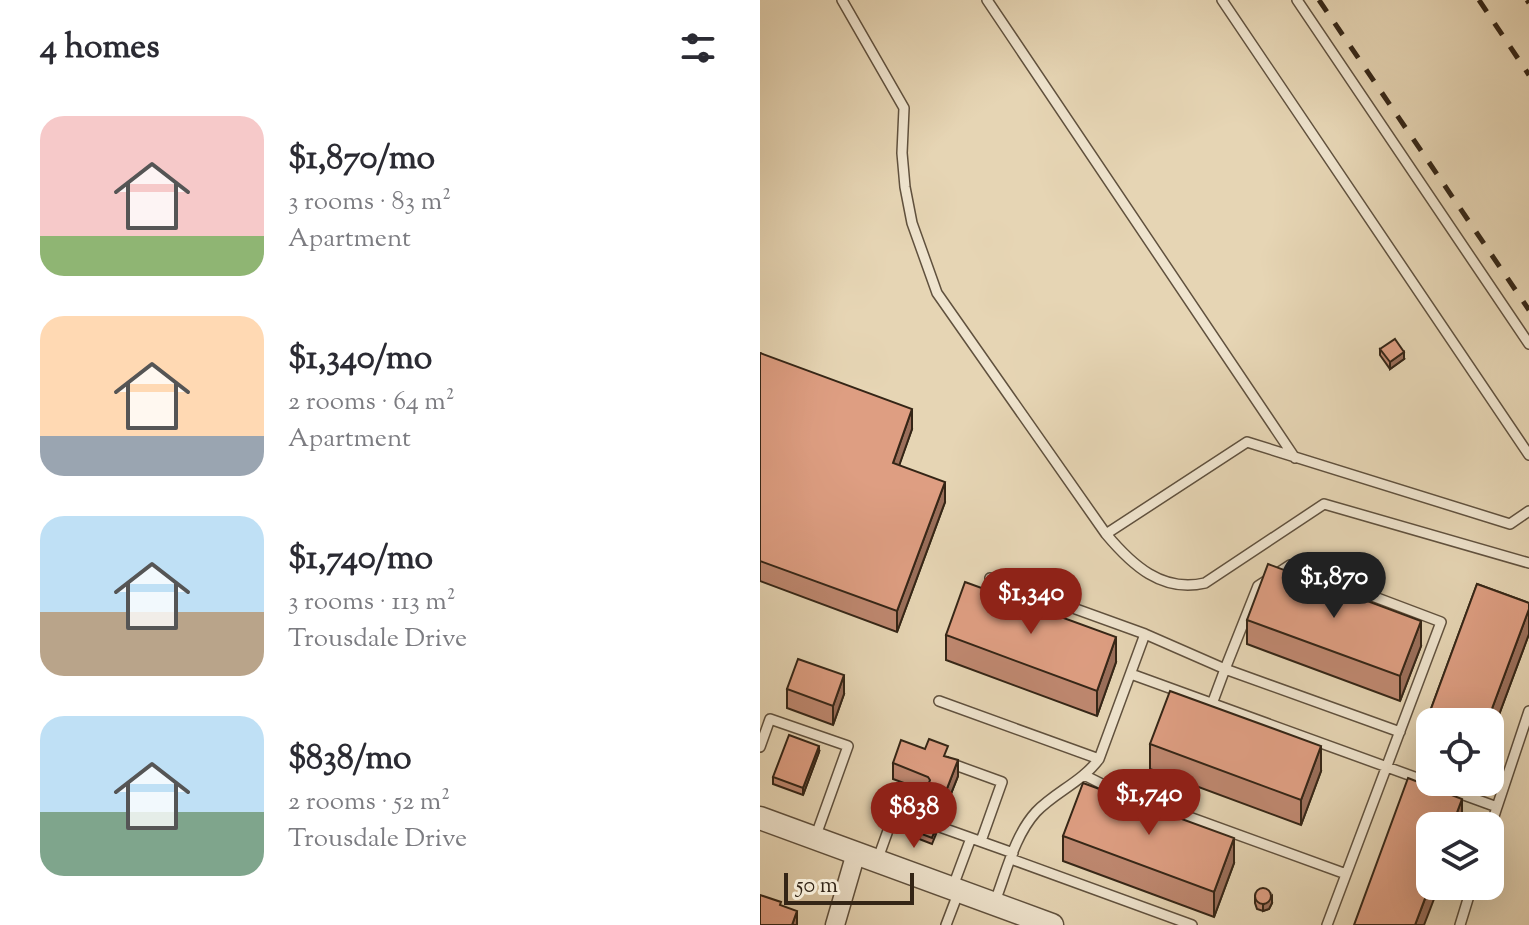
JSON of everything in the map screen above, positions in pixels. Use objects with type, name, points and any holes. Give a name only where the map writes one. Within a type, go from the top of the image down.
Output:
[{"type":"street","points":[[760,818],[1052,925]]},
{"type":"street","points":[[835,925],[866,857]]},
{"type":"lane","points":[[842,0],[904,108],[902,153],[905,187],[912,223],[937,293],[1106,534],[1131,562],[1169,584],[1195,585],[1214,579],[1324,504],[1529,563]]},
{"type":"lane","points":[[987,0],[1295,458]]},
{"type":"lane","points":[[1222,0],[1529,455]]},
{"type":"lane","points":[[1297,0],[1529,344]]},
{"type":"lane","points":[[1106,534],[1247,442],[1510,524],[1529,511]]},
{"type":"lane","points":[[1212,704],[1258,586],[1290,565],[1441,622],[1327,925]]},
{"type":"lane","points":[[990,578],[1145,634],[1225,669],[1400,732]]},
{"type":"lane","points":[[994,904],[1024,828],[1037,811],[1084,775],[1099,759],[1145,634]]},
{"type":"lane","points":[[1131,674],[1497,807]]},
{"type":"lane","points":[[939,701],[1099,759]]},
{"type":"lane","points":[[1495,812],[1529,711]]},
{"type":"lane","points":[[760,747],[770,719],[848,746],[815,838]]},
{"type":"lane","points":[[946,925],[955,890],[1002,782],[958,766]]},
{"type":"lane","points":[[1084,775],[1112,789],[1346,874]]},
{"type":"lane","points":[[866,857],[895,811],[1192,925]]},
{"type":"lane","points":[[1460,925],[1468,900]]},
{"type":"building","points":[[1395,339],[1404,352],[1390,362],[1380,349]]},
{"type":"building","points":[[760,353],[912,409],[893,463],[945,482],[897,611],[760,561]]},
{"type":"building","points":[[1268,564],[1421,621],[1400,676],[1247,620]]},
{"type":"building","points":[[965,582],[1116,637],[1097,691],[946,635]]},
{"type":"building","points":[[1477,584],[1529,603],[1492,708],[1431,708]]},
{"type":"building","points":[[798,659],[844,675],[833,706],[787,689]]},
{"type":"building","points":[[1170,691],[1321,746],[1301,800],[1150,744]]},
{"type":"building","points":[[789,735],[819,746],[803,788],[773,777]]},
{"type":"building","points":[[929,739],[948,746],[944,756],[958,760],[941,804],[923,798],[930,780],[928,777],[893,763],[901,740],[925,749]]},
{"type":"building","points":[[1408,778],[1416,781],[1416,796],[1454,796],[1462,799],[1457,812],[1416,812],[1416,900],[1424,900],[1415,925],[1354,925]]},
{"type":"building","points":[[1083,783],[1234,838],[1214,892],[1063,836]]},
{"type":"building","points":[[918,821],[936,827],[932,838],[914,831]]},
{"type":"building","points":[[1263,888],[1269,890],[1269,902],[1263,904],[1257,902],[1255,896],[1257,890]]},
{"type":"building","points":[[760,895],[797,911],[792,925],[760,925]]},
{"type":"railway","points":[[1319,0],[1529,310]]},
{"type":"railway","points":[[1479,0],[1529,75]]}]
